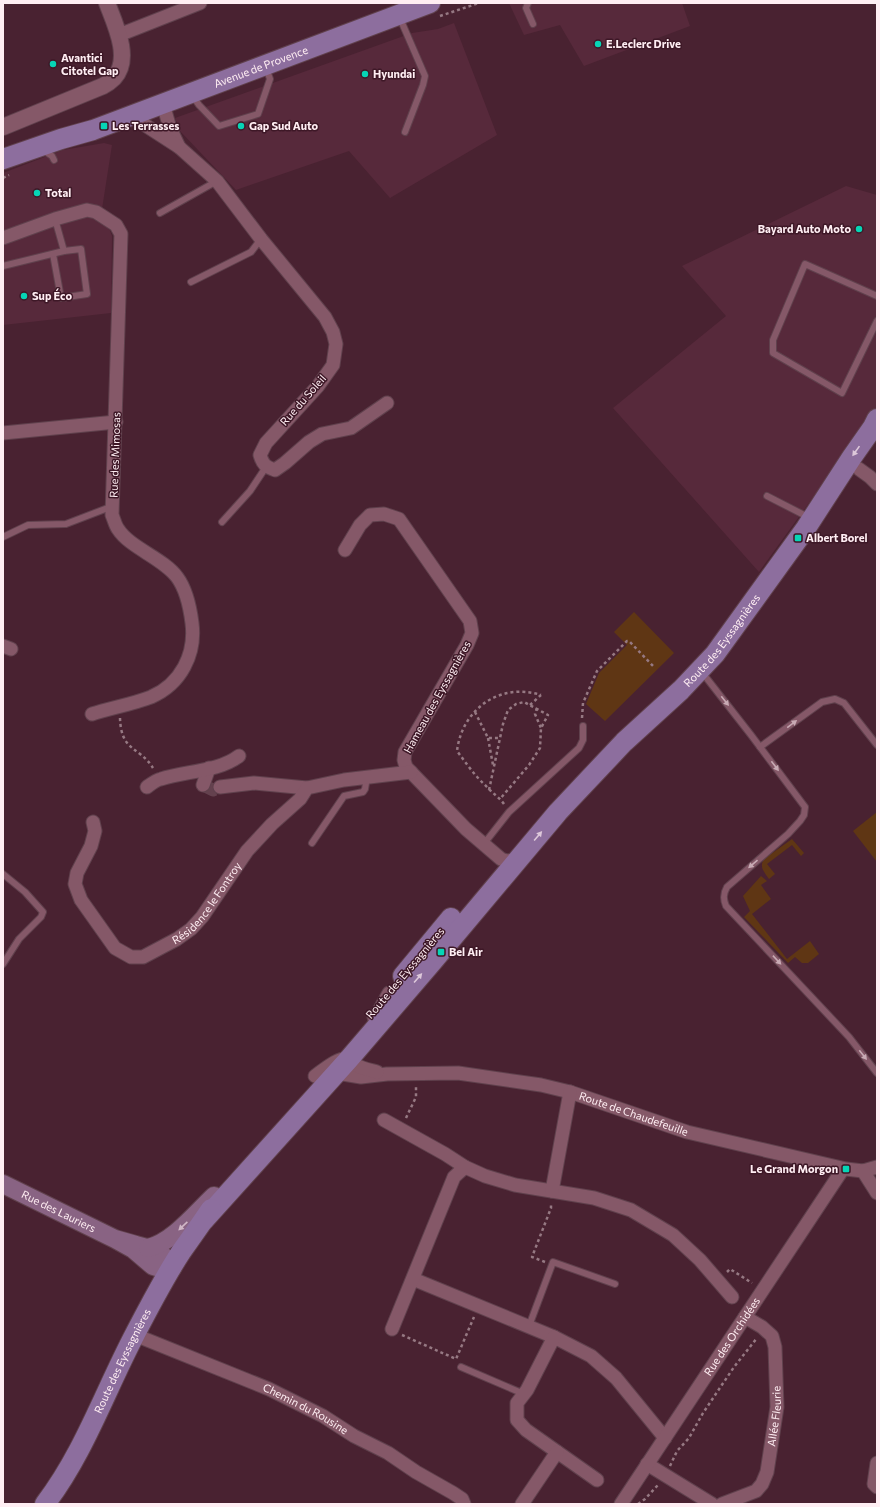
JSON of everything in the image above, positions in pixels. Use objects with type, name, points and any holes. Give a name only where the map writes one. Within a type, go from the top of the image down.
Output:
[{"type":"main road","name":"Avenue de Provence","points":[[3,171],[46,153],[92,130],[192,94],[430,3]]},
{"type":"main road","name":"Avenue de Provence","points":[[3,159],[46,153]]},
{"type":"main road","name":"Route des Eyssagnières","points":[[45,1504],[57,1487],[82,1444],[158,1291],[163,1267],[448,943],[509,860],[528,826],[569,783],[590,765],[624,742],[661,708],[700,670],[727,638],[808,523],[877,419]]},
{"type":"main road","name":"Route des Eyssagnières","points":[[808,523],[833,503],[877,445]]},
{"type":"main road","name":"Route des Eyssagnières","points":[[204,1220],[231,1179],[315,1076],[509,860]]},
{"type":"main road","points":[[148,1248],[157,1246],[175,1233],[231,1179]]},
{"type":"main road","name":"Rue des Lauriers","points":[[3,1184],[115,1238]]},
{"type":"main road","points":[[115,1238],[161,1253],[167,1258],[163,1267],[115,1238]]},
{"type":"street","points":[[3,127],[103,86],[114,78],[121,64],[122,52],[119,35],[107,3]]},
{"type":"street","points":[[119,35],[200,3]]},
{"type":"street","name":"Rue du Soleil","points":[[163,104],[170,128],[179,147]]},
{"type":"street","name":"Rue du Soleil","points":[[137,114],[145,125],[179,147],[217,182],[261,239],[325,317],[333,332],[336,344],[333,365],[318,386],[266,443],[260,455],[262,463],[266,467]]},
{"type":"street","name":"Rue des Mimosas","points":[[3,238],[55,219],[87,210],[96,212],[116,225],[120,234],[116,422],[112,515],[117,528],[125,536],[177,576],[191,610],[194,634],[191,652],[183,669],[170,685],[151,696],[92,714]]},
{"type":"street","points":[[266,467],[275,470],[309,442],[322,434],[351,428],[387,403]]},
{"type":"street","points":[[3,433],[116,422]]},
{"type":"street","points":[[859,469],[877,484]]},
{"type":"street","name":"Hameau des Eyssagnières","points":[[345,550],[360,525],[370,515],[384,514],[399,519],[470,621],[472,633],[467,645],[405,752],[404,760],[406,767],[466,829],[484,844],[509,860]]},
{"type":"street","points":[[147,787],[159,779],[232,762],[239,756]]},
{"type":"street","points":[[203,785],[209,768]]},
{"type":"street","points":[[220,787],[254,783],[307,788],[344,780],[411,772]]},
{"type":"street","name":"Résidence le Fontroy","points":[[93,822],[95,831],[91,846],[77,872],[75,884],[81,900],[114,948],[131,957],[143,957],[177,939],[191,929],[202,917],[247,851],[272,824],[300,799],[307,788]]},
{"type":"street","points":[[315,1076],[342,1063],[379,1011],[389,993]]},
{"type":"street","name":"Route de Chaudefeuille","points":[[342,1063],[343,1074],[361,1077],[387,1074],[458,1073],[541,1085],[570,1092],[687,1132],[843,1169],[863,1171],[877,1167]]},
{"type":"street","points":[[552,1191],[570,1092]]},
{"type":"street","points":[[384,1120],[445,1154],[464,1168],[515,1185],[594,1198],[631,1210],[672,1235],[700,1260],[732,1297]]},
{"type":"street","points":[[392,1329],[454,1177],[464,1168]]},
{"type":"street","name":"Rue des Orchidées","points":[[621,1504],[843,1169]]},
{"type":"street","points":[[863,1171],[877,1193]]},
{"type":"street","points":[[413,1279],[529,1326],[591,1356],[616,1378],[665,1438]]},
{"type":"street","name":"Allée Fleurie","points":[[722,1504],[756,1491],[767,1472],[777,1406],[775,1348],[772,1336],[762,1327],[745,1317]]},
{"type":"street","name":"Chemin du Rousine","points":[[135,1335],[268,1389],[323,1416],[354,1436],[388,1452],[416,1472],[462,1499],[464,1504]]},
{"type":"street","points":[[554,1337],[524,1394],[517,1403],[517,1420],[526,1430],[597,1480]]},
{"type":"street","points":[[522,1504],[557,1452]]},
{"type":"street","points":[[877,1463],[874,1484],[877,1487]]},
{"type":"street","points":[[647,1464],[712,1504]]},
{"type":"lane","points":[[528,3],[526,8],[532,24]]},
{"type":"lane","points":[[399,15],[425,76],[423,86],[405,132]]},
{"type":"lane","points":[[192,94],[196,102],[219,126],[258,114],[270,79],[265,66]]},
{"type":"lane","points":[[160,213],[217,182]]},
{"type":"lane","points":[[55,219],[64,251]]},
{"type":"lane","points":[[191,282],[251,252],[261,239]]},
{"type":"lane","points":[[3,266],[64,251],[81,249],[87,294],[61,298],[53,254]]},
{"type":"lane","points":[[877,296],[805,264],[772,340],[773,353],[842,393],[877,321]]},
{"type":"lane","points":[[222,522],[250,491],[266,467]]},
{"type":"lane","points":[[768,496],[808,523]]},
{"type":"lane","points":[[3,537],[28,525],[66,524],[113,506]]},
{"type":"lane","points":[[700,670],[805,807],[804,815],[788,834],[727,887],[723,900],[726,906],[849,1036],[877,1073]]},
{"type":"lane","points":[[760,747],[822,702],[836,699],[844,703],[877,745]]},
{"type":"lane","points":[[484,844],[509,812],[579,748],[583,740],[583,726]]},
{"type":"lane","points":[[312,843],[344,796],[363,792],[367,777]]},
{"type":"lane","points":[[3,874],[25,892],[43,912],[41,917],[19,939],[3,964]]},
{"type":"lane","points":[[529,1326],[553,1262],[616,1284]]},
{"type":"lane","points":[[461,1367],[524,1394]]},
{"type":"path","points":[[583,726],[583,703],[597,671],[626,641],[629,641],[653,666]]},
{"type":"path","points":[[490,790],[500,738],[508,710],[516,704],[524,702],[548,715],[541,728],[540,748],[529,765],[500,799],[490,790],[473,772],[457,750],[458,742],[465,725],[484,702],[511,692],[523,691],[540,695],[530,705]]},
{"type":"path","points":[[118,706],[120,730],[125,741],[152,766],[159,779]]},
{"type":"path","points":[[537,708],[535,714],[541,728]]},
{"type":"path","points":[[475,712],[488,738],[494,767]]},
{"type":"path","points":[[488,738],[500,738]]},
{"type":"path","points":[[405,1121],[416,1097],[416,1073]]},
{"type":"path","points":[[552,1191],[550,1208],[532,1257],[552,1265]]},
{"type":"path","points":[[718,1281],[730,1269],[752,1284],[756,1277]]},
{"type":"path","points":[[392,1329],[397,1333],[456,1359],[476,1312]]},
{"type":"path","points":[[638,1504],[645,1500],[653,1489],[661,1482],[677,1451],[689,1438],[703,1413],[734,1367],[756,1340],[762,1327]]},
{"type":"shaded area","points":[[509,3],[682,3],[690,26],[584,66],[560,25],[524,35]]},
{"type":"shaded area","points":[[454,23],[497,135],[390,198],[349,151],[236,190],[180,131],[175,118],[412,33],[438,29]]},
{"type":"shaded area","points":[[104,143],[112,145],[102,209],[112,236],[111,313],[3,325],[3,173],[63,150]]},
{"type":"shaded area","points":[[846,186],[877,195],[877,409],[759,572],[613,408],[726,316],[682,266]]},
{"type":"shaded area","points":[[634,612],[674,653],[605,721],[586,704],[599,673],[627,645],[614,632]]},
{"type":"shaded area","points":[[877,812],[877,862],[853,831]]},
{"type":"shaded area","points":[[792,839],[804,853],[801,856],[792,845],[767,864],[775,874],[769,879],[762,867],[764,859]]},
{"type":"shaded area","points":[[761,876],[767,881],[761,885],[771,899],[752,914],[787,959],[810,941],[819,954],[808,963],[802,963],[795,957],[788,963],[744,917],[750,911],[743,896]]},
{"type":"tunnel","points":[[203,785],[213,790],[220,787]]},
{"type":"place","name":"E.Leclerc Drive","points":[[598,44]]},
{"type":"place","name":"Avantici Citotel Gap","points":[[53,64]]},
{"type":"place","name":"Hyundai","points":[[365,74]]},
{"type":"place","name":"Les Terrasses","points":[[104,126]]},
{"type":"place","name":"Gap Sud Auto","points":[[241,126]]},
{"type":"place","name":"Total","points":[[37,193]]},
{"type":"place","name":"Bayard Auto Moto","points":[[859,229]]},
{"type":"place","name":"Sup Éco","points":[[24,296]]},
{"type":"place","name":"Albert Borel","points":[[798,538]]},
{"type":"place","name":"Bel Air","points":[[441,952]]},
{"type":"place","name":"Le Grand Morgon","points":[[846,1169]]}]
